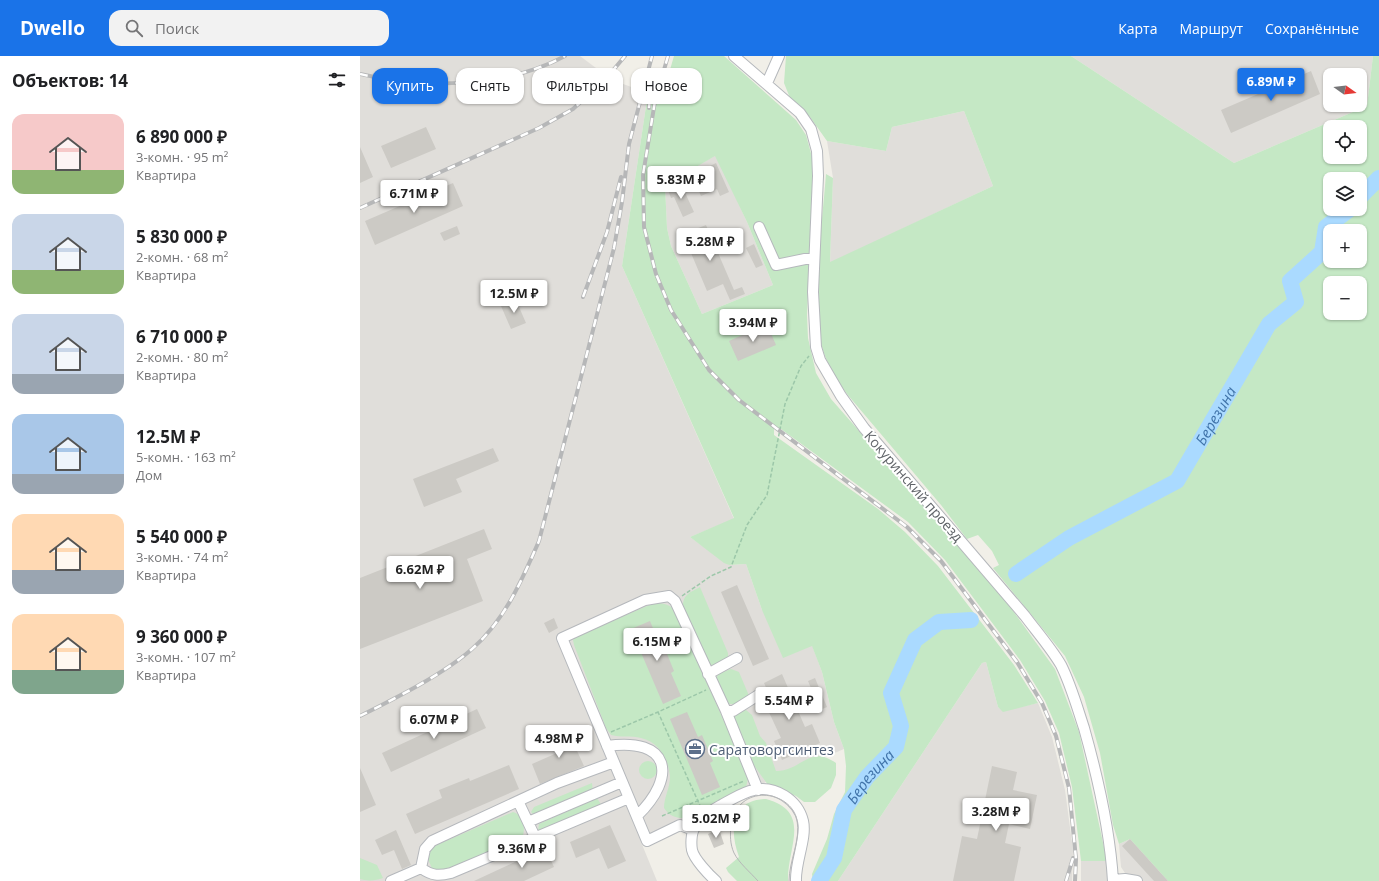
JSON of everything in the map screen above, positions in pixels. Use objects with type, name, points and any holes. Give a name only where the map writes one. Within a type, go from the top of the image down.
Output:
[{"type":"street","name":"Кокуринский проезд","points":[[734,56],[800,113],[811,129],[815,144],[818,176],[813,292],[816,347],[820,360],[841,396],[864,428],[1020,610],[1043,638],[1061,665],[1075,697],[1091,754],[1108,825],[1113,881]]},
{"type":"street","points":[[766,83],[779,56]]},
{"type":"street","points":[[759,227],[776,265],[805,259],[814,259]]},
{"type":"street","points":[[693,830],[680,825],[647,841],[562,638],[646,600],[669,596],[675,601],[726,711],[758,790]]},
{"type":"street","points":[[708,674],[737,658]]},
{"type":"street","points":[[726,711],[733,711],[760,694]]},
{"type":"street","points":[[607,746],[628,745],[647,749],[658,758],[662,766],[663,776],[660,787],[650,803],[637,816]]},
{"type":"street","points":[[422,868],[422,859],[428,843],[557,783],[614,762]]},
{"type":"street","points":[[528,822],[622,782]]},
{"type":"street","points":[[716,881],[707,873],[692,852],[693,830],[704,815],[732,799],[758,790],[775,792],[787,797],[797,807],[801,814],[804,830],[796,869],[796,881]]},
{"type":"street","points":[[422,868],[432,875],[439,876],[452,873],[629,798]]},
{"type":"street","points":[[518,801],[535,838]]},
{"type":"street","points":[[391,881],[422,868]]},
{"type":"street","points":[[1113,881],[1125,879],[1137,881]]},
{"type":"path","points":[[675,601],[711,576],[731,567],[747,524],[767,495],[785,404],[801,366],[816,347]]},
{"type":"path","points":[[602,736],[714,687]]},
{"type":"path","points":[[658,712],[704,815]]},
{"type":"path","points":[[662,816],[753,776]]},
{"type":"shaded area","name":"Саратоворгсинтез","points":[[360,56],[580,56],[596,68],[532,68],[532,104],[623,104],[623,84],[631,87],[631,104],[646,104],[622,266],[734,519],[690,537],[729,565],[746,564],[762,610],[812,645],[822,672],[834,722],[844,749],[745,791],[641,842],[657,881],[360,881]]},
{"type":"shaded area","points":[[1071,56],[1373,56],[1367,106],[1367,68],[1323,68],[1323,112],[1353,112],[1334,120],[1323,120],[1323,125],[1234,163]]},
{"type":"shaded area","points":[[964,111],[993,186],[830,263],[833,178],[827,141],[886,151],[892,127]]},
{"type":"shaded area","points":[[716,155],[747,222],[773,285],[702,314],[671,246],[667,228],[665,185]]},
{"type":"shaded area","points":[[986,662],[998,707],[1003,711],[1038,703],[1052,737],[1065,790],[1073,850],[1072,881],[838,881],[982,663]]},
{"type":"shaded area","points":[[1130,839],[1168,881],[1138,881],[1125,873],[1121,867],[1119,844]]},
{"type":"shaded area","points":[[1081,861],[1107,861],[1108,881],[1081,881]]},
{"type":"green space","points":[[674,56],[724,56],[796,120],[806,135],[812,157],[813,184],[807,315],[808,338],[816,373],[831,399],[934,516],[1011,608],[1055,669],[1079,732],[1107,861],[1081,861],[1072,787],[1059,733],[1045,701],[1020,660],[945,560],[908,522],[781,429],[774,429],[774,435],[878,509],[905,532],[938,566],[1014,665],[1038,703],[1003,712],[998,707],[986,662],[982,663],[838,881],[813,881],[812,874],[827,839],[834,814],[845,792],[846,766],[844,749],[834,722],[822,672],[812,646],[783,658],[762,610],[746,564],[729,565],[724,563],[690,537],[734,518],[622,266],[646,104],[702,104],[702,68],[670,68]],"holes":[[[715,156],[747,222],[773,285],[702,314],[671,246],[667,228],[665,185]]]},
{"type":"green space","points":[[786,56],[1071,56],[1234,163],[1323,125],[1323,164],[1367,164],[1367,120],[1334,120],[1353,112],[1367,112],[1373,56],[1379,56],[1379,881],[1168,881],[1130,839],[1119,844],[1113,825],[1100,753],[1084,697],[1065,656],[993,568],[999,565],[992,551],[978,535],[967,539],[941,505],[847,394],[831,370],[821,343],[817,302],[820,237],[826,174],[833,178],[830,262],[993,186],[964,111],[892,127],[886,151],[827,141],[810,117],[790,98],[784,83]]},
{"type":"green space","points":[[700,587],[728,653],[728,657],[713,666],[710,664],[683,606],[686,596]]},
{"type":"green space","points":[[654,603],[666,604],[675,611],[747,773],[748,779],[746,787],[717,806],[693,817],[682,818],[672,816],[664,808],[670,777],[668,764],[658,748],[653,743],[641,738],[611,735],[606,728],[573,640],[577,636]]},
{"type":"green space","points":[[731,669],[739,672],[750,698],[734,704],[728,704],[716,679],[718,674]]},
{"type":"green space","points":[[746,710],[752,715],[760,736],[766,743],[776,771],[793,767],[812,757],[819,756],[827,758],[836,763],[836,775],[831,788],[815,802],[804,802],[796,796],[768,785],[753,764],[735,723],[734,717],[736,711]]},
{"type":"green space","points":[[648,761],[654,764],[657,770],[654,776],[648,779],[642,776],[639,770],[642,764]]},
{"type":"green space","points":[[592,783],[593,792],[538,816],[531,812],[534,807]]},
{"type":"green space","points":[[597,798],[602,806],[541,833],[538,831],[539,824]]},
{"type":"green space","points":[[766,799],[780,805],[789,813],[793,822],[793,844],[788,881],[737,881],[726,868],[739,857],[734,837],[736,818],[739,811],[746,805],[754,801]]},
{"type":"green space","points":[[513,812],[522,819],[524,831],[522,838],[444,872],[433,871],[428,859],[428,852],[432,847]]},
{"type":"green space","points":[[360,858],[377,865],[383,878],[377,880],[360,879]]},
{"type":"building","points":[[1311,71],[1320,94],[1231,133],[1221,110]]},
{"type":"building","points":[[426,127],[436,149],[391,168],[381,146]]},
{"type":"building","points":[[360,147],[373,177],[360,183]]},
{"type":"building","points":[[716,163],[729,192],[720,196],[717,189],[701,196],[692,175]]},
{"type":"building","points":[[453,183],[463,206],[375,245],[365,221]]},
{"type":"building","points":[[681,184],[694,212],[683,217],[674,197],[671,198],[668,190]]},
{"type":"building","points":[[706,225],[734,290],[742,287],[745,294],[730,300],[723,284],[707,291],[683,234]]},
{"type":"building","points":[[457,226],[460,234],[444,241],[440,233]]},
{"type":"building","points":[[754,244],[763,265],[756,268],[746,248]]},
{"type":"building","points":[[516,300],[526,323],[511,329],[501,306]]},
{"type":"building","points":[[767,324],[776,345],[738,361],[729,341]]},
{"type":"building","points":[[493,448],[499,461],[456,479],[462,492],[424,507],[413,479]]},
{"type":"building","points":[[484,529],[492,549],[467,559],[483,601],[360,649],[360,578]]},
{"type":"building","points":[[737,585],[769,659],[753,666],[721,592]]},
{"type":"building","points":[[554,618],[558,628],[549,633],[544,623]]},
{"type":"building","points":[[650,621],[660,645],[663,644],[674,671],[671,673],[681,696],[663,704],[631,629]]},
{"type":"building","points":[[782,674],[805,727],[812,724],[820,743],[782,760],[774,741],[781,738],[767,708],[774,705],[764,683]]},
{"type":"building","points":[[815,678],[827,707],[820,710],[808,681]]},
{"type":"building","points":[[477,709],[486,728],[391,772],[382,753]]},
{"type":"building","name":"Саратоворгсинтез","points":[[687,712],[698,737],[702,735],[713,761],[710,763],[720,787],[702,795],[670,719]]},
{"type":"building","points":[[567,729],[584,766],[540,784],[532,764],[557,753],[550,736]]},
{"type":"building","points":[[509,765],[519,789],[415,834],[406,814],[442,798],[439,790],[469,778],[470,781]]},
{"type":"building","points":[[992,766],[1017,772],[1013,790],[1037,795],[1030,829],[1009,824],[1005,843],[1021,847],[1014,881],[953,881],[962,836],[977,839]]},
{"type":"building","points":[[360,768],[376,805],[360,812]]},
{"type":"building","points":[[610,825],[626,861],[608,869],[599,848],[576,858],[570,842]]},
{"type":"building","points":[[719,829],[724,844],[714,848],[708,834]]},
{"type":"building","points":[[396,830],[411,865],[402,869],[394,850],[382,855],[375,840]]},
{"type":"building","points":[[1130,839],[1168,881],[1154,881],[1122,846]]},
{"type":"building","points":[[545,848],[554,867],[524,881],[474,881]]},
{"type":"waterway","name":"Березина","points":[[1367,190],[1379,178]]},
{"type":"waterway","name":"Березина","points":[[1016,574],[1069,538],[1177,481],[1269,324],[1296,302],[1290,281],[1322,252],[1326,227],[1341,216]]},
{"type":"waterway","name":"Березина","points":[[819,881],[834,858],[844,810],[867,777],[896,747],[901,726],[891,693],[915,640],[939,622],[971,620]]},
{"type":"tram line","points":[[758,881],[736,857],[730,836],[735,812],[743,802],[753,797],[764,795],[775,797],[785,802],[793,810],[797,820],[798,828],[789,881]]},
{"type":"railway","points":[[360,74],[410,82],[464,83],[491,80],[517,74],[542,67],[565,56]]},
{"type":"railway","points":[[360,208],[539,128],[573,109],[605,80],[625,56]]},
{"type":"railway","points":[[360,716],[433,677],[461,658],[484,638],[512,599],[533,556],[539,541],[614,248],[622,202],[629,144],[652,56]]},
{"type":"railway","points":[[668,56],[655,101],[643,175],[644,227],[656,274],[671,310],[709,370],[739,400],[907,527],[941,561],[1017,662],[1042,703],[1056,736],[1069,788],[1076,859],[1075,881]]},
{"type":"railway","points":[[649,104],[649,108]]},
{"type":"railway","points":[[583,297],[607,232],[621,177]]},
{"type":"railway","points":[[1066,881],[1073,858]]},
{"type":"place","name":"Саратоворгсинтез","points":[[695,749]]}]
